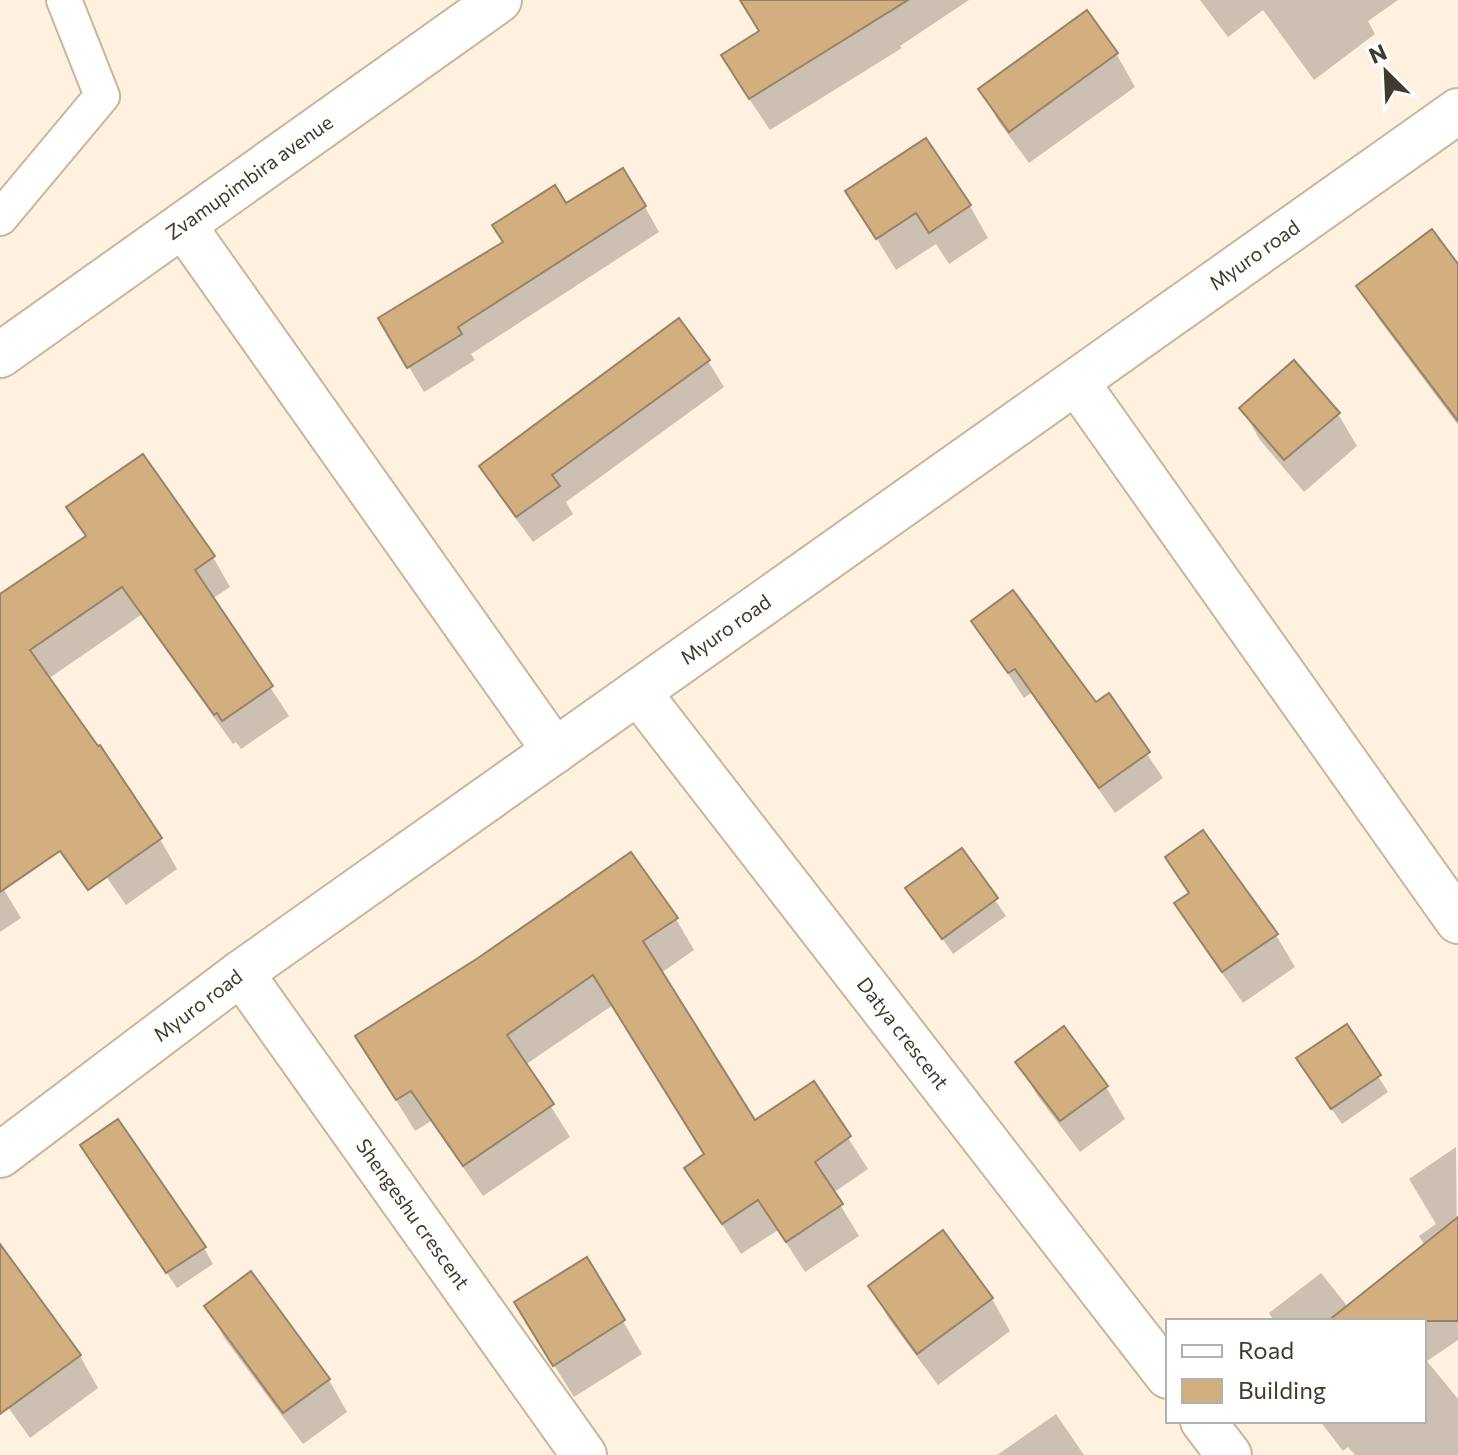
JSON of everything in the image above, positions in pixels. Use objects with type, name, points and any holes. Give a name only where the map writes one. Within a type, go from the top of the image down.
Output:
[{"type":"street","name":"Zvamupimbira avenue","points":[[0,355],[499,0]]},
{"type":"street","name":"Myuro road","points":[[0,1155],[241,973],[1458,111]]},
{"type":"street","points":[[183,225],[555,751]]},
{"type":"street","points":[[1077,383],[1458,921]]},
{"type":"street","name":"Datya crescent","points":[[638,692],[1166,1373]]},
{"type":"street","name":"Shengeshu crescent","points":[[241,973],[584,1455]]},
{"type":"street","points":[[1205,1423],[1229,1455]]},
{"type":"lane","points":[[0,218],[102,96],[64,0]]},
{"type":"building","points":[[740,0],[908,0],[749,99],[721,55],[759,31]]},
{"type":"building","points":[[1087,10],[1118,53],[1009,132],[978,89]]},
{"type":"building","points":[[926,138],[971,205],[929,233],[916,213],[876,239],[845,191]]},
{"type":"building","points":[[623,168],[646,206],[458,327],[462,334],[407,368],[378,318],[503,242],[492,225],[555,185],[566,203]]},
{"type":"building","points":[[1432,229],[1458,264],[1458,421],[1356,286]]},
{"type":"building","points":[[679,318],[710,360],[552,475],[560,486],[516,517],[479,466]]},
{"type":"building","points":[[1294,360],[1340,413],[1284,460],[1239,408]]},
{"type":"building","points":[[143,454],[215,556],[195,570],[273,686],[222,721],[217,713],[214,715],[122,587],[30,650],[100,745],[162,838],[88,890],[60,851],[0,892],[0,594],[86,536],[66,507]]},
{"type":"building","points":[[1013,590],[1096,702],[1109,693],[1150,752],[1099,788],[1015,669],[1008,673],[971,621]]},
{"type":"building","points":[[1203,830],[1278,934],[1222,972],[1174,903],[1189,893],[1165,857]]},
{"type":"building","points":[[962,848],[998,898],[942,939],[905,888]]},
{"type":"building","points":[[631,852],[678,918],[643,941],[755,1120],[814,1081],[851,1136],[815,1162],[843,1204],[786,1242],[758,1200],[722,1224],[684,1168],[704,1154],[593,975],[507,1035],[554,1104],[463,1166],[411,1091],[396,1100],[355,1036],[478,958]]},
{"type":"building","points":[[1347,1024],[1381,1075],[1331,1109],[1296,1058]]},
{"type":"building","points":[[1064,1026],[1108,1086],[1060,1121],[1015,1062]]},
{"type":"building","points":[[118,1119],[206,1247],[166,1273],[80,1145]]},
{"type":"building","points":[[1458,1217],[1458,1321],[1330,1319]]},
{"type":"building","points":[[943,1230],[993,1298],[917,1354],[868,1286]]},
{"type":"building","points":[[0,1244],[81,1355],[0,1414]]},
{"type":"building","points":[[587,1257],[625,1320],[553,1366],[514,1302]]},
{"type":"building","points":[[251,1271],[330,1379],[283,1413],[204,1306]]}]
